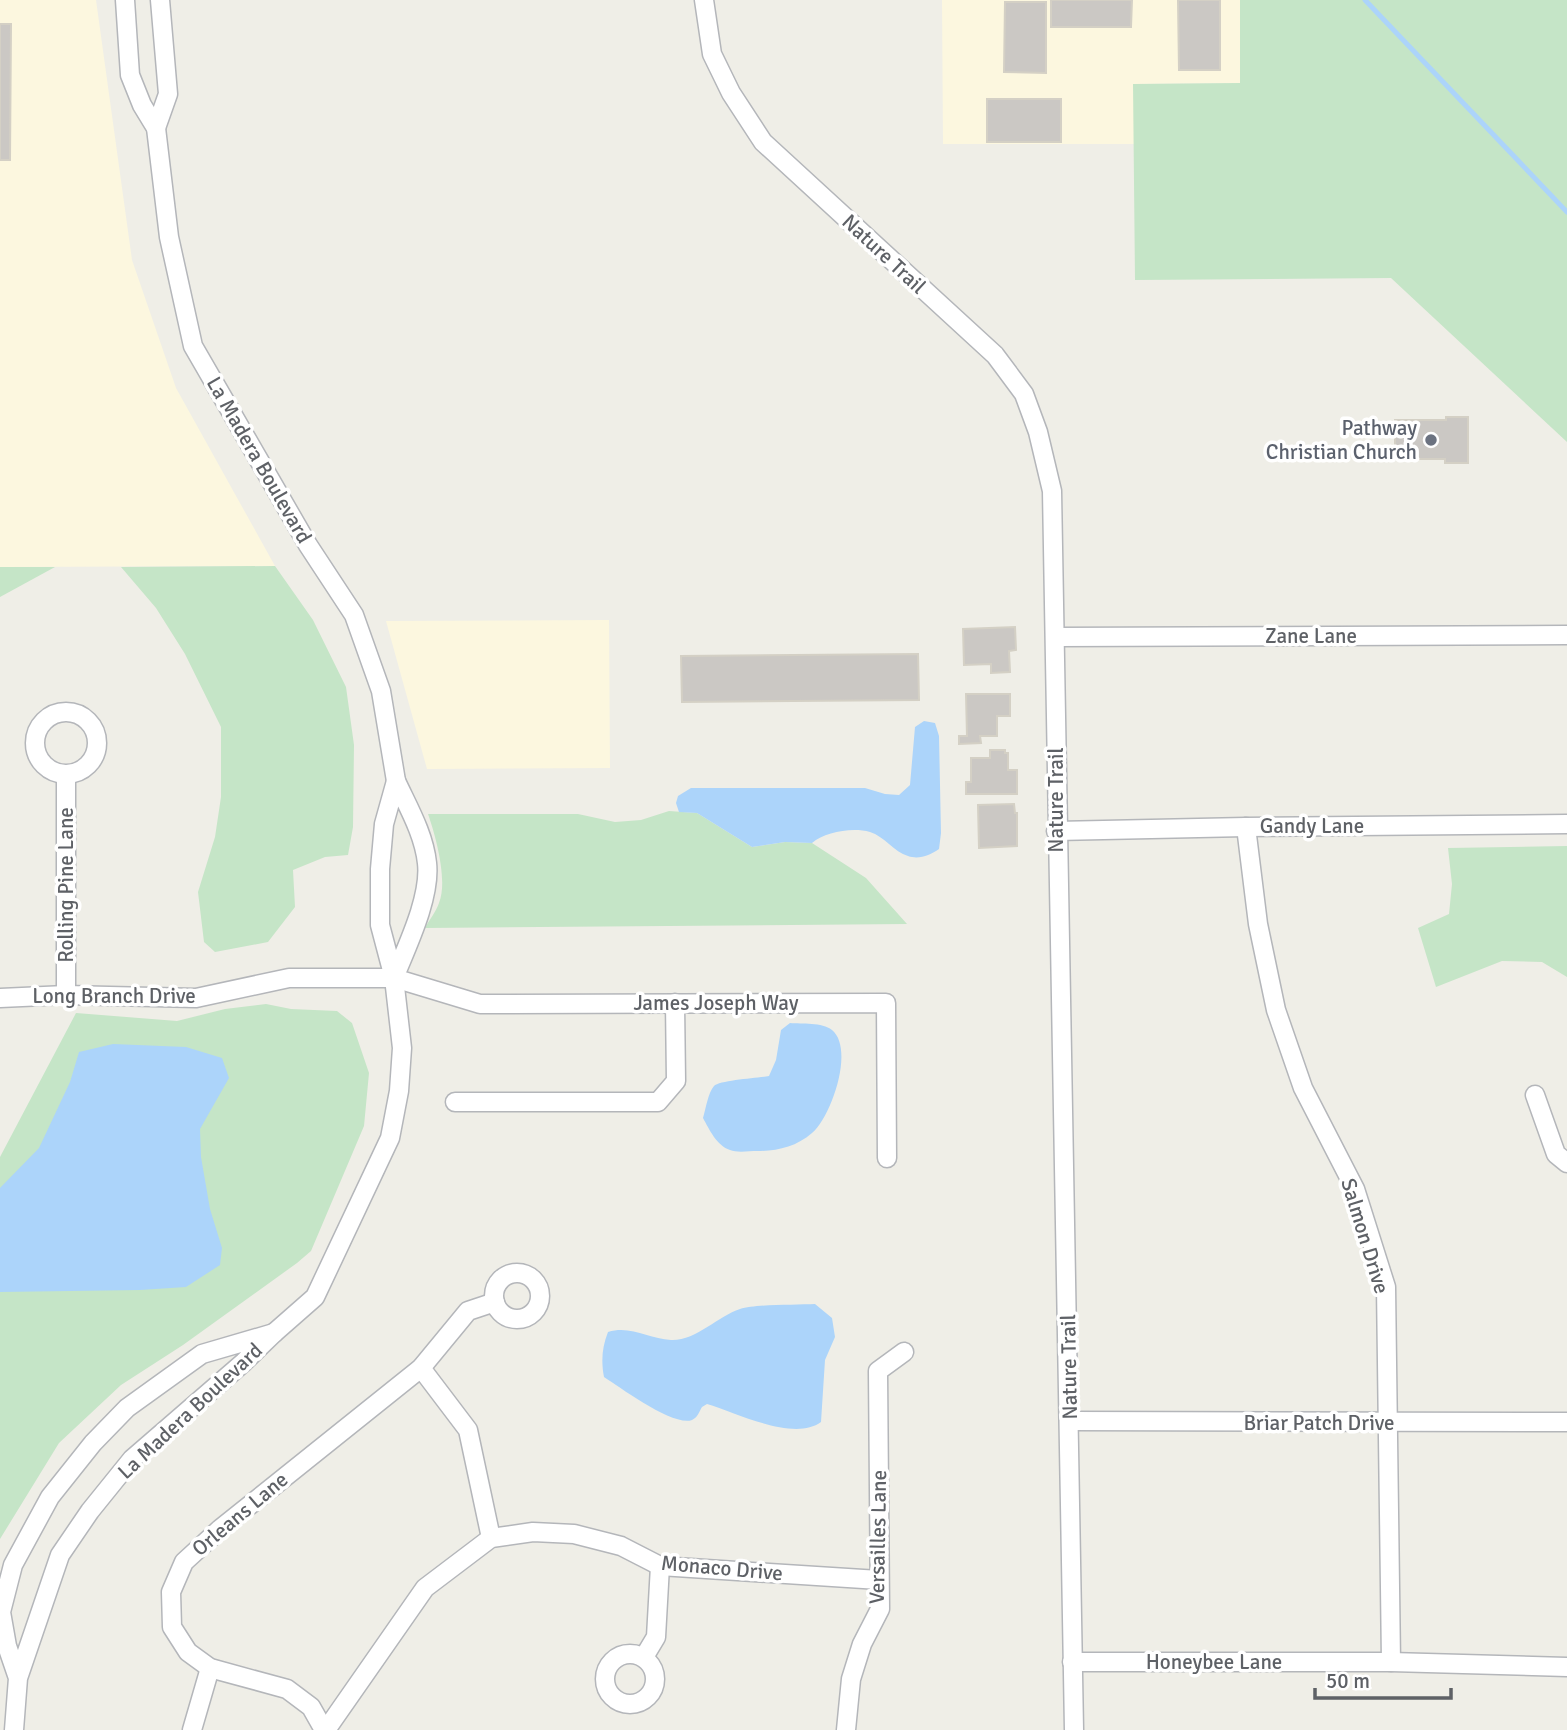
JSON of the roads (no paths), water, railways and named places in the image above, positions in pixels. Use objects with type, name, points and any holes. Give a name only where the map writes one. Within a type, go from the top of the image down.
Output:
[{"type":"street","name":"La Madera Boulevard","points":[[125,0],[130,75],[142,105],[156,128],[169,237],[194,346],[308,545],[354,615],[381,691],[396,781],[419,829],[428,864],[425,890],[416,922],[394,978]]},
{"type":"street","name":"La Madera Boulevard","points":[[156,128],[168,94],[160,0]]},
{"type":"street","name":"Nature Trail","points":[[704,0],[712,54],[731,93],[762,142],[995,355],[1024,394],[1038,432],[1052,491],[1074,1730]]},
{"type":"street","name":"Zane Lane","points":[[1056,637],[1567,635]]},
{"type":"street","name":"Rolling Pine Lane","points":[[66,775],[66,995]]},
{"type":"street","name":"La Madera Boulevard","points":[[14,1730],[18,1678],[60,1555],[90,1511],[132,1460],[315,1297],[390,1138],[399,1091],[402,1048],[394,978],[380,925],[380,869],[384,824],[396,781]]},
{"type":"street","name":"Gandy Lane","points":[[1056,831],[1567,824]]},
{"type":"street","name":"Salmon Drive","points":[[1246,827],[1258,924],[1276,1010],[1303,1088],[1355,1189],[1386,1287],[1391,1662]]},
{"type":"street","name":"Long Branch Drive","points":[[0,998],[66,995],[196,998],[289,978],[394,978]]},
{"type":"street","name":"James Joseph Way","points":[[394,978],[480,1004],[886,1003],[887,1158]]},
{"type":"street","points":[[455,1102],[658,1102],[676,1081],[675,1003]]},
{"type":"street","points":[[1535,1095],[1556,1154],[1567,1163]]},
{"type":"street","name":"Orleans Lane","points":[[325,1730],[311,1707],[287,1689],[210,1668],[188,1652],[172,1627],[171,1592],[184,1562],[220,1529],[421,1368],[468,1311],[495,1302]]},
{"type":"street","name":"La Madera Boulevard","points":[[18,1678],[7,1646],[1,1612],[13,1565],[50,1497],[93,1443],[127,1408],[202,1354],[274,1333]]},
{"type":"street","name":"Versailles Lane","points":[[846,1730],[851,1679],[862,1644],[880,1609],[878,1371],[904,1352]]},
{"type":"street","points":[[421,1368],[468,1430],[491,1538]]},
{"type":"street","name":"Briar Patch Drive","points":[[1070,1422],[1567,1422]]},
{"type":"street","name":"Monaco Drive","points":[[325,1730],[425,1588],[491,1538],[533,1532],[574,1534],[621,1546],[660,1566],[879,1580]]},
{"type":"street","points":[[644,1657],[656,1637],[660,1566]]},
{"type":"street","name":"Honeybee Lane","points":[[1072,1662],[1391,1662],[1567,1667]]},
{"type":"street","points":[[192,1730],[210,1668]]},
{"type":"water","points":[[924,721],[935,723],[939,736],[941,833],[939,849],[928,855],[908,856],[875,834],[855,830],[831,833],[812,843],[785,842],[752,847],[697,813],[679,812],[676,803],[678,796],[691,788],[865,788],[899,795],[910,785],[915,727]]},
{"type":"water","points":[[790,1023],[823,1026],[832,1030],[839,1039],[841,1067],[838,1083],[826,1113],[812,1133],[786,1147],[743,1152],[725,1148],[714,1137],[703,1118],[712,1089],[724,1082],[769,1076],[776,1060],[781,1030]]},
{"type":"water","points":[[113,1044],[186,1047],[222,1058],[229,1078],[200,1129],[201,1157],[210,1209],[222,1248],[220,1265],[186,1287],[0,1292],[0,1188],[39,1148],[70,1082],[79,1052]]},
{"type":"water","points":[[815,1304],[832,1318],[835,1337],[825,1360],[821,1422],[810,1427],[796,1429],[765,1424],[707,1404],[694,1419],[684,1421],[648,1405],[604,1377],[603,1354],[608,1332],[624,1330],[663,1339],[680,1339],[747,1307]]},
{"type":"waterway","points":[[1365,0],[1567,212]]},
{"type":"place","name":"Pathway Christian Church","points":[[1431,440]]}]
